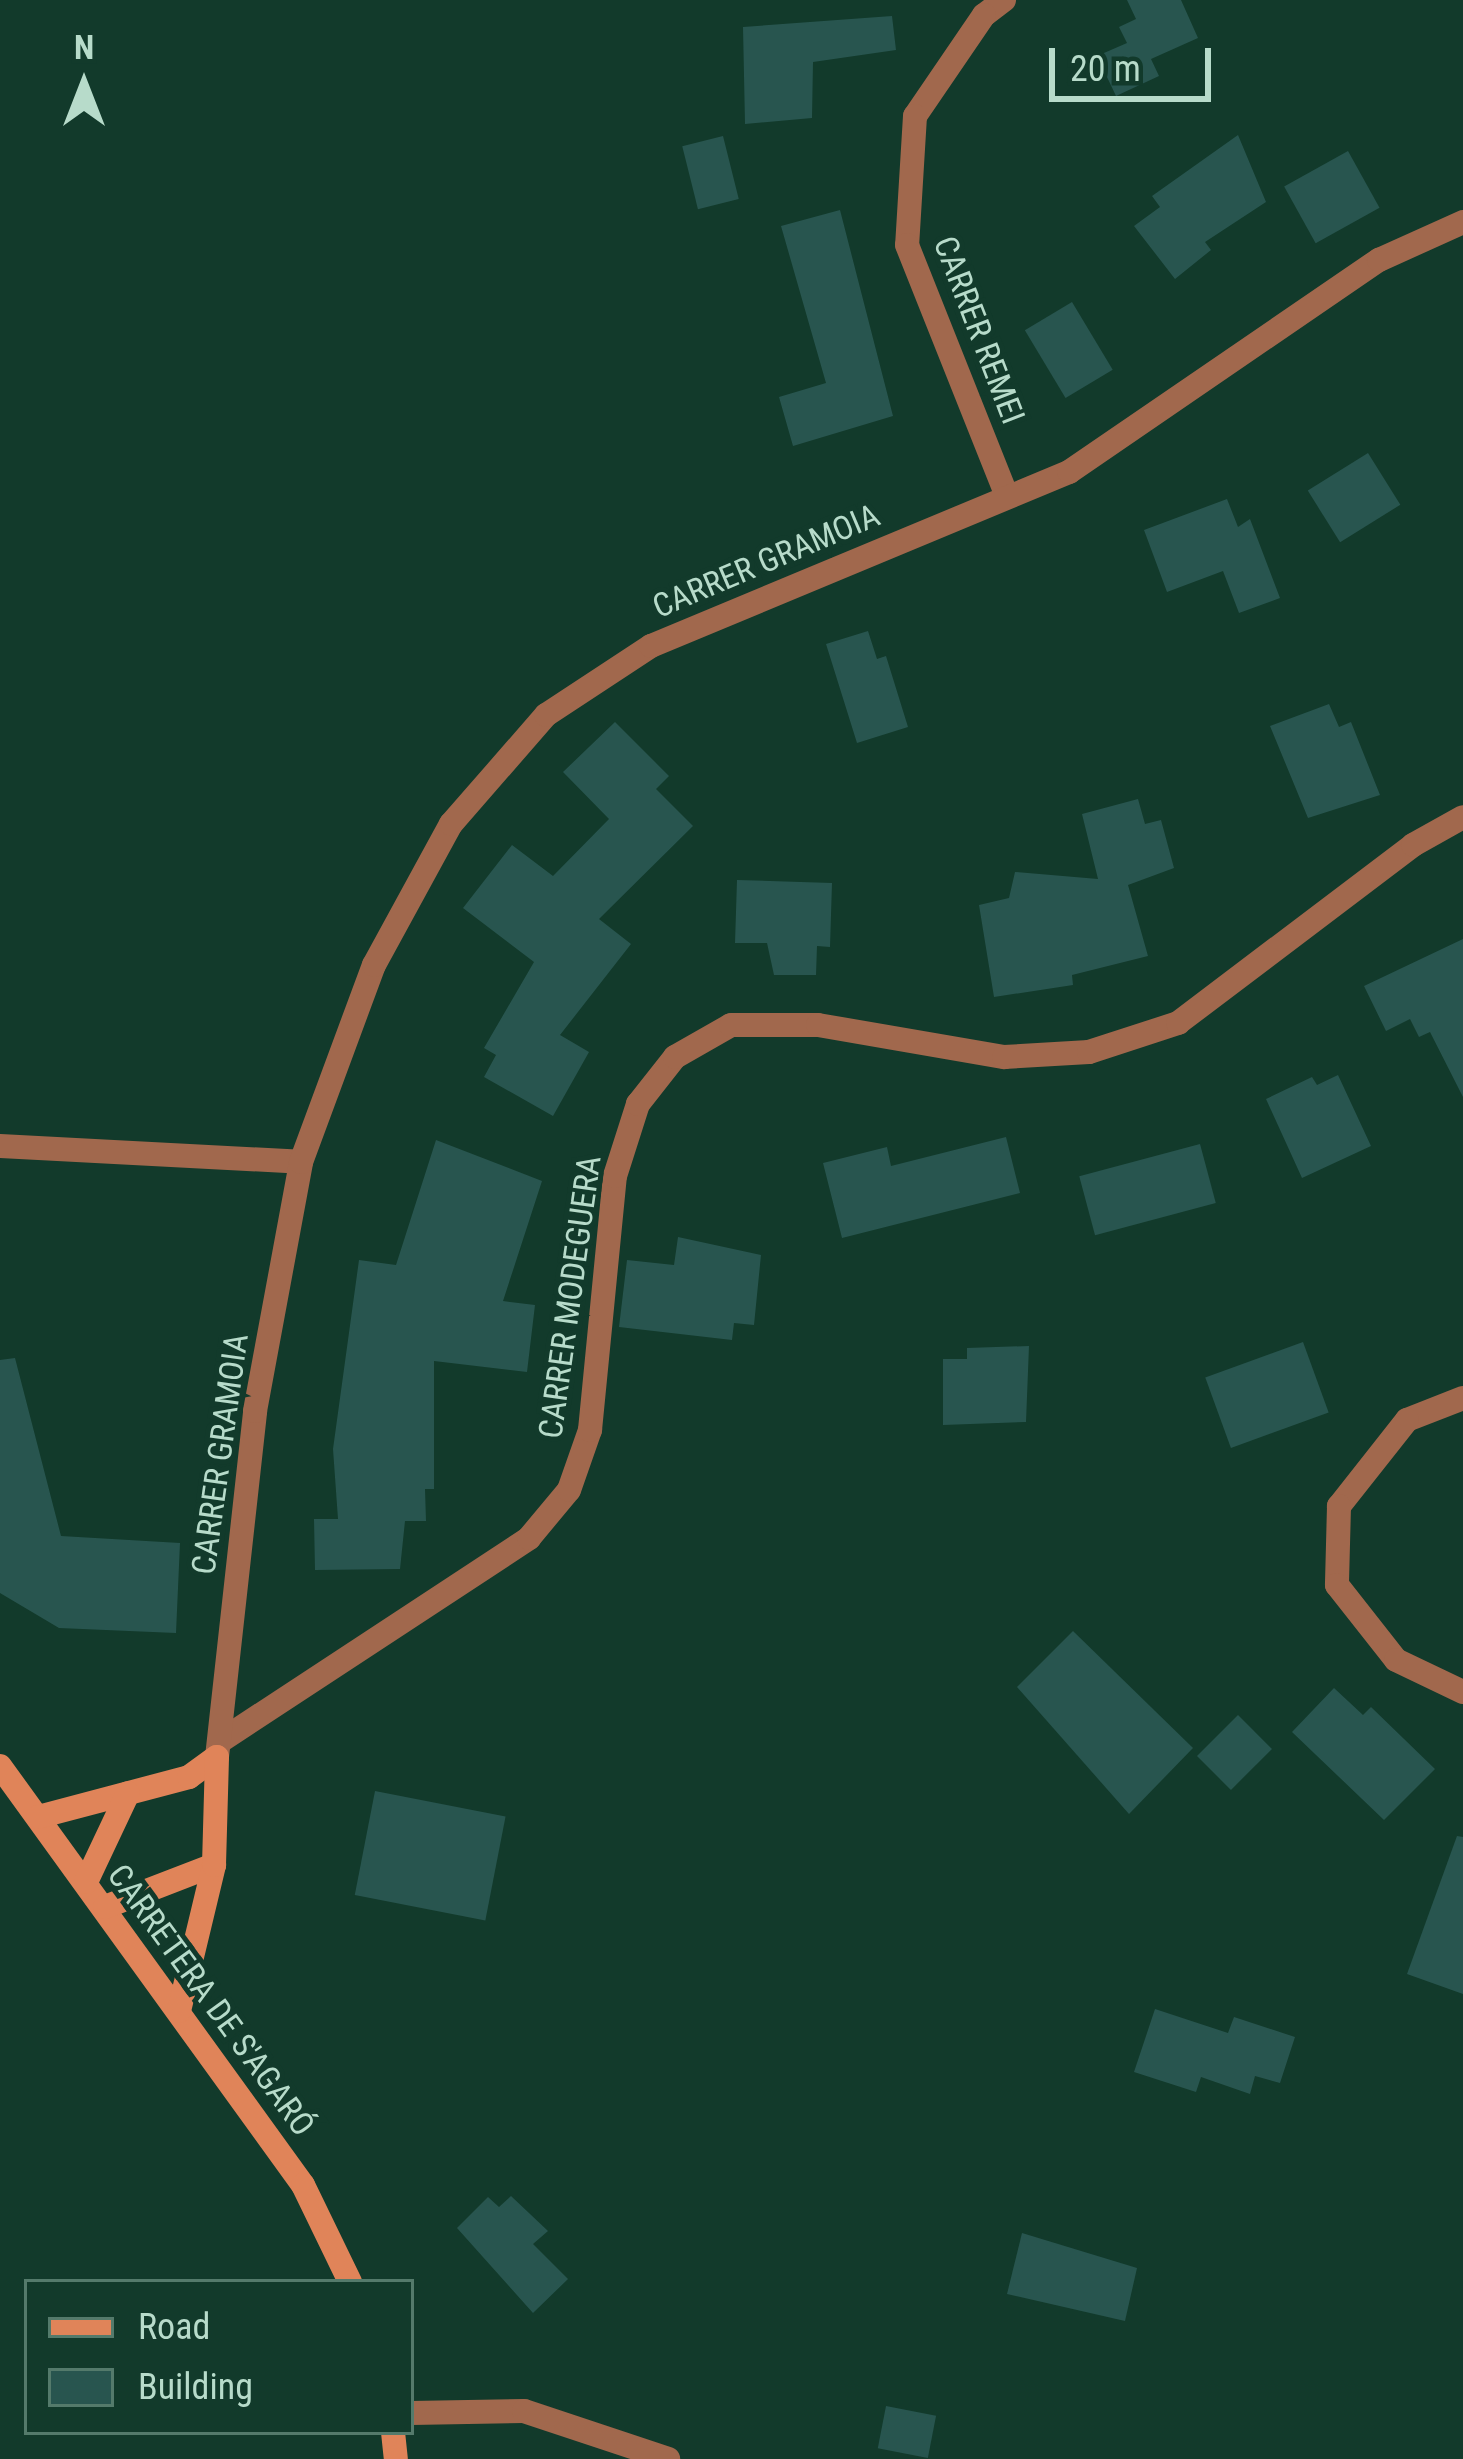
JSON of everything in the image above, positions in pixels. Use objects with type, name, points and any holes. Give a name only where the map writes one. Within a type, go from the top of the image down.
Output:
[{"type":"street","name":"CARRER REMEI","points":[[1004,0],[983,15],[915,116],[907,245],[1007,496]]},
{"type":"street","name":"CARRER GRAMOIA","points":[[218,1749],[254,1412],[301,1162],[374,965],[440,844],[546,715],[651,646],[1069,472],[1379,260],[1463,222]]},
{"type":"street","name":"CARRER MODEGUERA","points":[[218,1749],[529,1538],[569,1490],[590,1430],[615,1176],[638,1104],[675,1057],[730,1025],[818,1025],[1004,1057],[1089,1052],[1178,1023],[1413,845],[1463,817]]},
{"type":"street","points":[[0,1146],[301,1162]]},
{"type":"street","points":[[1463,1398],[1407,1420],[1339,1506],[1337,1585],[1396,1660],[1463,1692]]},
{"type":"street","points":[[38,1816],[189,1777],[218,1749]]},
{"type":"street","points":[[179,2012],[214,1865],[218,1749]]},
{"type":"street","name":"CARRETERA DE S'AGARÓ","points":[[0,1766],[303,2186],[349,2279]]},
{"type":"street","points":[[86,1882],[128,1793]]},
{"type":"street","points":[[105,1907],[214,1865]]},
{"type":"street","points":[[414,2414],[524,2411],[668,2459]]},
{"type":"building","points":[[1127,0],[1181,0],[1198,38],[1151,59],[1159,76],[1116,96],[1097,56],[1127,43],[1119,27],[1136,19]]},
{"type":"building","points":[[892,16],[896,50],[813,62],[812,118],[745,124],[743,27]]},
{"type":"building","points":[[1238,135],[1266,202],[1205,242],[1211,250],[1175,279],[1134,226],[1160,207],[1152,196]]},
{"type":"building","points":[[723,136],[739,199],[698,209],[682,146]]},
{"type":"building","points":[[1348,151],[1380,208],[1316,243],[1284,186]]},
{"type":"building","points":[[840,210],[893,416],[793,446],[779,397],[826,383],[781,226]]},
{"type":"building","points":[[1072,302],[1113,370],[1066,398],[1025,330]]},
{"type":"building","points":[[1368,453],[1400,505],[1340,542],[1308,491]]},
{"type":"building","points":[[1227,499],[1238,527],[1250,519],[1280,598],[1239,613],[1223,571],[1167,592],[1144,530]]},
{"type":"building","points":[[868,631],[877,659],[886,656],[908,727],[857,743],[826,644]]},
{"type":"building","points":[[1329,704],[1339,727],[1351,722],[1380,795],[1308,818],[1270,726]]},
{"type":"building","points":[[615,722],[669,776],[656,789],[693,826],[599,919],[631,944],[560,1035],[589,1052],[553,1116],[484,1077],[496,1055],[484,1048],[534,962],[463,908],[512,845],[553,876],[609,819],[563,772]]},
{"type":"building","points":[[1138,799],[1145,824],[1161,820],[1174,868],[1128,885],[1148,956],[1072,975],[1073,985],[994,997],[979,905],[1009,898],[1015,872],[1098,879],[1082,814]]},
{"type":"building","points":[[737,880],[832,883],[830,947],[817,946],[816,975],[774,975],[767,943],[735,943]]},
{"type":"building","points":[[1463,939],[1463,1097],[1430,1032],[1419,1037],[1410,1019],[1386,1031],[1364,986]]},
{"type":"building","points":[[1338,1075],[1371,1146],[1302,1178],[1266,1099],[1312,1077],[1317,1085]]},
{"type":"building","points":[[1006,1137],[1020,1193],[842,1238],[823,1163],[887,1147],[891,1166]]},
{"type":"building","points":[[436,1140],[542,1181],[503,1301],[535,1305],[527,1372],[434,1361],[434,1489],[425,1489],[426,1521],[405,1521],[400,1569],[315,1570],[314,1519],[338,1519],[333,1449],[359,1260],[396,1265]]},
{"type":"building","points":[[1200,1144],[1216,1203],[1095,1235],[1079,1176]]},
{"type":"building","points":[[678,1237],[761,1255],[754,1325],[734,1323],[732,1340],[619,1327],[627,1260],[674,1265]]},
{"type":"building","points":[[1303,1342],[1329,1412],[1231,1448],[1205,1378]]},
{"type":"building","points":[[1029,1346],[1026,1422],[943,1425],[943,1359],[967,1359],[967,1348]]},
{"type":"building","points":[[15,1358],[61,1536],[180,1543],[176,1633],[59,1628],[0,1593],[0,1360]]},
{"type":"building","points":[[1073,1631],[1193,1748],[1129,1814],[1017,1687]]},
{"type":"building","points":[[1334,1688],[1363,1715],[1371,1707],[1435,1769],[1384,1820],[1292,1732]]},
{"type":"building","points":[[1238,1715],[1272,1749],[1231,1790],[1197,1756]]},
{"type":"building","points":[[375,1791],[506,1816],[485,1920],[355,1895]]},
{"type":"building","points":[[1457,1836],[1463,1837],[1463,1994],[1407,1974]]},
{"type":"building","points":[[1155,2009],[1228,2033],[1234,2017],[1295,2037],[1280,2083],[1255,2076],[1250,2094],[1201,2077],[1196,2092],[1134,2072]]},
{"type":"building","points":[[511,2196],[548,2231],[533,2244],[568,2279],[533,2313],[457,2228],[488,2197],[499,2207]]},
{"type":"building","points":[[1022,2233],[1137,2268],[1125,2321],[1007,2294]]},
{"type":"building","points":[[886,2406],[936,2416],[928,2458],[878,2448]]}]
